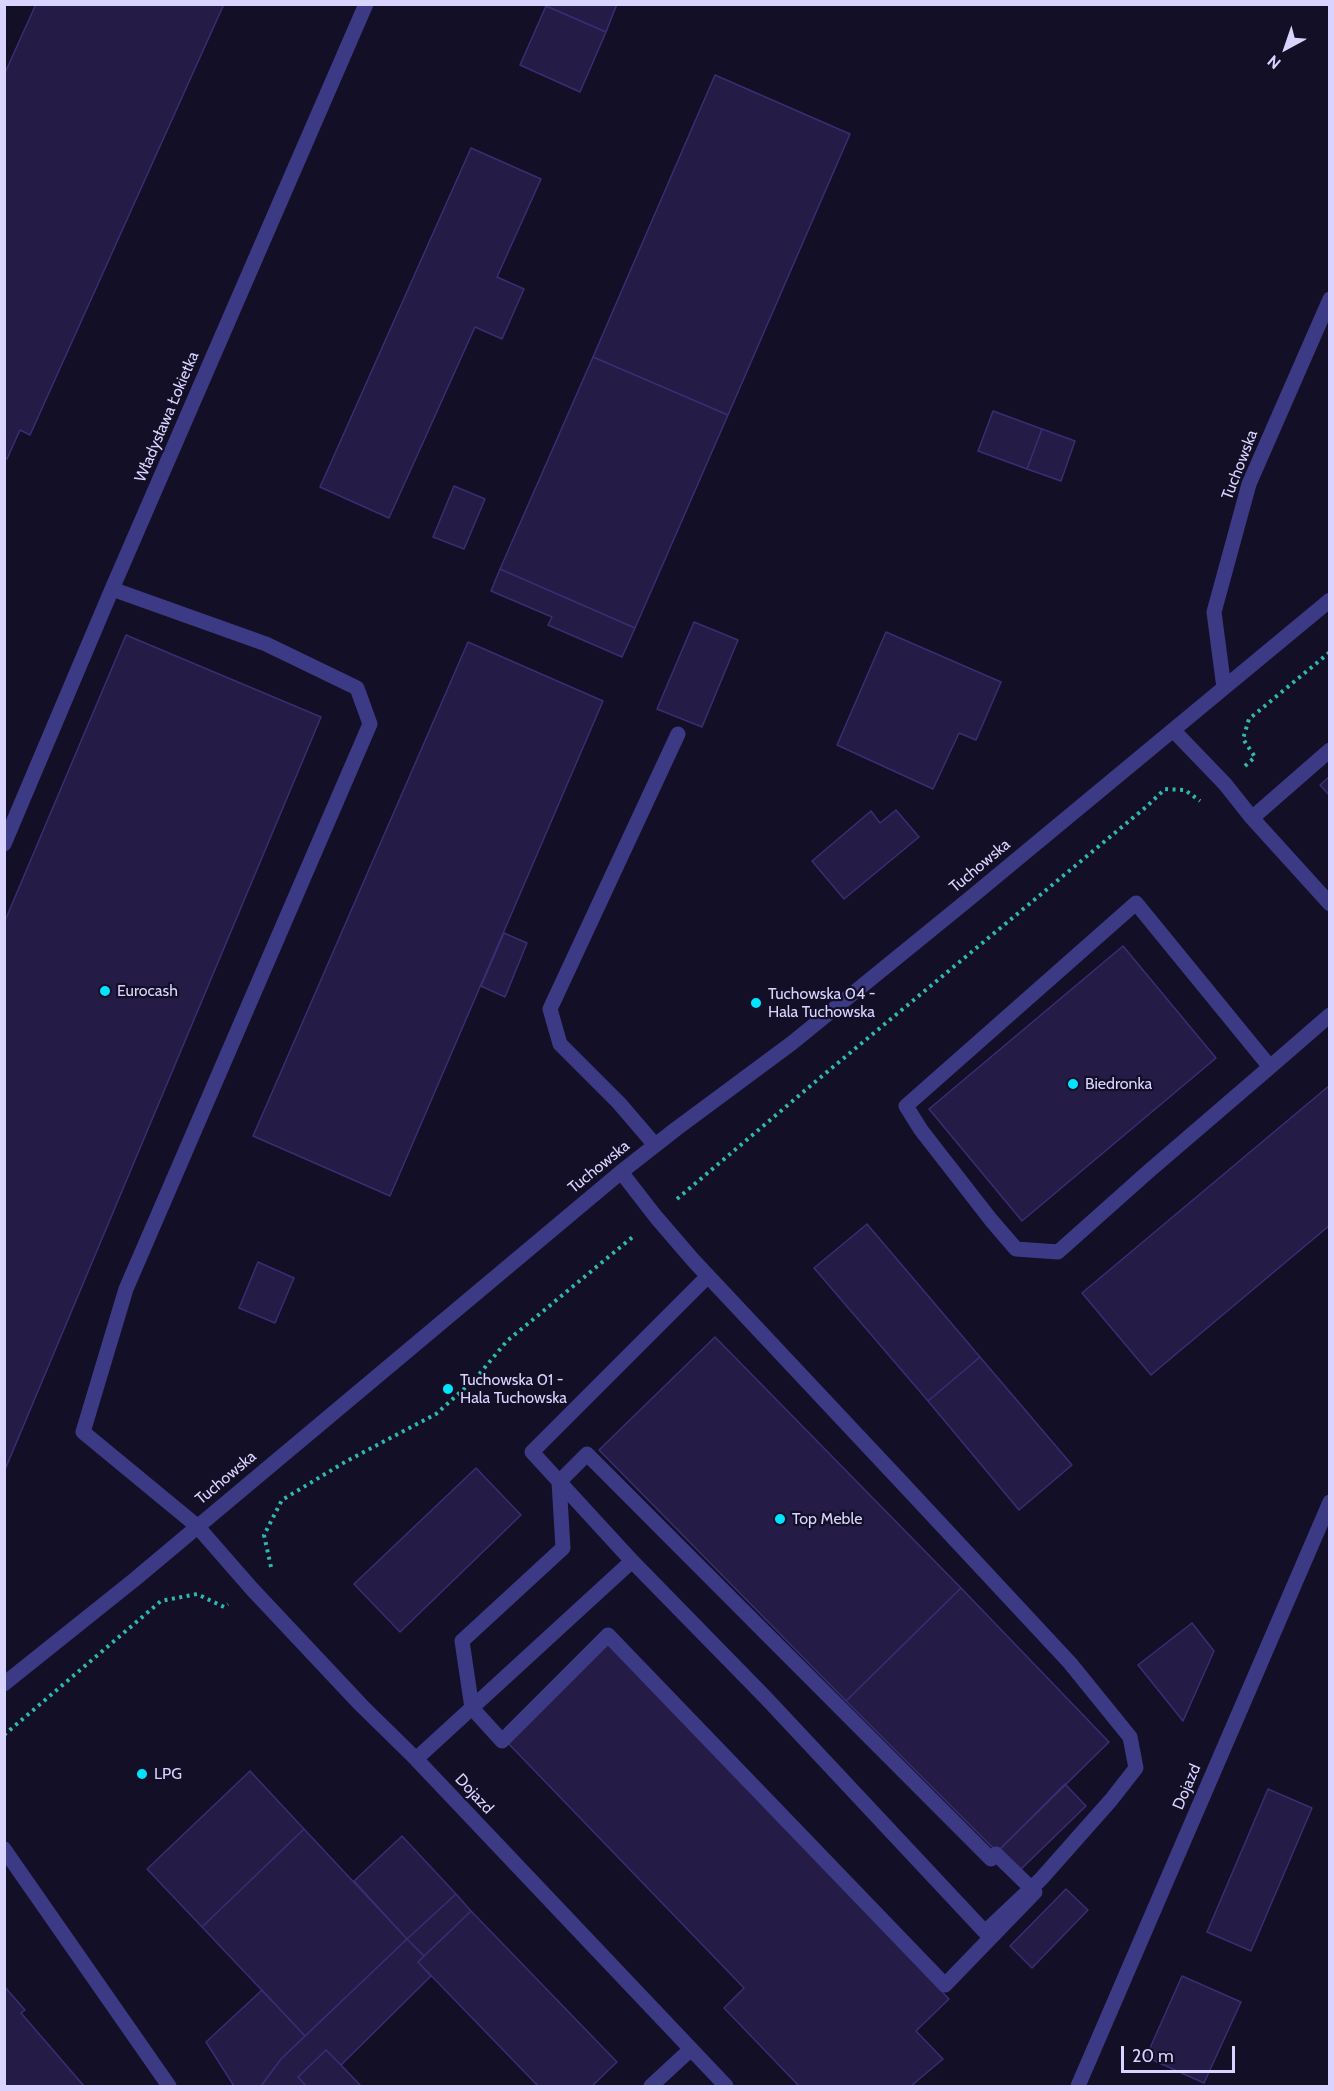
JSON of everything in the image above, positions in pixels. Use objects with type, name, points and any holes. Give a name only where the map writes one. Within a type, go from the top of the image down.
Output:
[{"type":"street","name":"Władysława Łokietka","points":[[4,844],[366,4]]},
{"type":"street","name":"Tuchowska","points":[[1224,688],[1214,612],[1249,484],[1329,299]]},
{"type":"street","name":"Dojazd","points":[[112,589],[266,644],[357,688],[370,724],[126,1289],[83,1432],[197,1526],[361,1705],[416,1759],[726,2086]]},
{"type":"street","name":"Tuchowska","points":[[4,1684],[134,1580],[621,1172],[792,1043],[1329,600]]},
{"type":"street","points":[[1173,730],[1225,784],[1252,818],[1329,904]]},
{"type":"street","points":[[655,1145],[619,1103],[560,1044],[550,1010],[678,734]]},
{"type":"street","points":[[1252,818],[1329,750]]},
{"type":"street","points":[[1270,1067],[1136,903],[906,1106],[921,1130],[991,1220],[1017,1249],[1058,1252],[1270,1067],[1329,1015]]},
{"type":"street","points":[[621,1172],[656,1217],[708,1275],[1070,1663],[1130,1737],[1136,1767],[1111,1800],[1031,1888],[985,1932],[766,1698],[632,1561],[532,1452],[708,1275]]},
{"type":"street","points":[[587,1454],[991,1859],[996,1854],[1035,1892],[945,1985],[608,1635],[502,1741],[472,1708],[462,1641],[563,1548],[559,1482],[587,1454]]},
{"type":"street","name":"Dojazd","points":[[1078,2086],[1329,1502]]},
{"type":"street","points":[[416,1759],[632,1561]]},
{"type":"street","points":[[4,1849],[169,2086]]},
{"type":"street","points":[[651,2086],[690,2050]]},
{"type":"building","points":[[36,4],[224,4],[30,435],[20,430],[7,459],[4,458],[4,75]]},
{"type":"building","points":[[546,4],[617,4],[606,32],[546,6]]},
{"type":"building","points":[[546,6],[606,32],[580,92],[520,65]]},
{"type":"building","points":[[715,75],[850,134],[728,415],[593,357]]},
{"type":"building","points":[[471,148],[541,179],[497,277],[524,289],[502,339],[475,327],[389,518],[320,487]]},
{"type":"building","points":[[593,357],[728,415],[635,628],[500,569]]},
{"type":"building","points":[[993,411],[1042,429],[1027,469],[978,451]]},
{"type":"building","points":[[1042,429],[1075,441],[1061,481],[1027,469]]},
{"type":"building","points":[[454,486],[485,499],[464,549],[433,537]]},
{"type":"building","points":[[500,569],[635,628],[622,657],[548,625],[552,617],[491,591]]},
{"type":"building","points":[[694,622],[738,640],[702,727],[657,709]]},
{"type":"building","points":[[886,632],[1001,682],[976,740],[959,733],[933,789],[837,745]]},
{"type":"building","name":"Eurocash","points":[[126,635],[321,717],[4,1472],[4,923]]},
{"type":"building","points":[[468,642],[603,701],[390,1196],[253,1136]]},
{"type":"building","points":[[1330,776],[1330,796],[1320,785]]},
{"type":"building","points":[[896,810],[919,837],[844,899],[812,861],[871,811],[880,823]]},
{"type":"building","points":[[504,933],[527,943],[505,997],[481,986]]},
{"type":"building","name":"Biedronka","points":[[1123,946],[1216,1058],[1022,1221],[929,1109]]},
{"type":"building","points":[[1330,1085],[1330,1225],[1151,1375],[1082,1293]]},
{"type":"building","points":[[867,1224],[980,1357],[928,1401],[814,1268]]},
{"type":"building","points":[[258,1262],[294,1278],[275,1323],[239,1308]]},
{"type":"building","name":"Top Meble","points":[[715,1337],[961,1588],[846,1701],[599,1450]]},
{"type":"building","points":[[980,1357],[1072,1465],[1019,1510],[928,1401]]},
{"type":"building","points":[[476,1468],[521,1515],[400,1632],[354,1584]]},
{"type":"building","points":[[961,1588],[1109,1742],[997,1852],[846,1701]]},
{"type":"building","points":[[1192,1623],[1214,1651],[1183,1721],[1138,1665]]},
{"type":"building","points":[[608,1639],[949,1999],[916,2031],[943,2059],[911,2086],[799,2086],[724,2008],[744,1988],[504,1739]]},
{"type":"building","points":[[250,1771],[304,1829],[202,1927],[147,1869]]},
{"type":"building","points":[[1065,1784],[1086,1806],[1018,1872],[997,1852]]},
{"type":"building","points":[[1268,1789],[1312,1808],[1251,1951],[1207,1932]]},
{"type":"building","points":[[304,1829],[407,1939],[305,2036],[202,1927]]},
{"type":"building","points":[[402,1836],[456,1894],[407,1939],[354,1881]]},
{"type":"building","points":[[1066,1889],[1088,1910],[1032,1968],[1010,1946]]},
{"type":"building","points":[[456,1894],[471,1911],[424,1956],[407,1939]]},
{"type":"building","points":[[471,1911],[617,2062],[592,2086],[538,2086],[418,1962]]},
{"type":"building","points":[[407,1939],[424,1956],[418,1962],[431,1976],[341,2065],[326,2050],[298,2077],[306,2086],[261,2086],[281,2059]]},
{"type":"building","points":[[1182,1976],[1241,2002],[1204,2083],[1146,2057]]},
{"type":"building","points":[[4,1986],[25,2010],[21,2013],[84,2086],[4,2086]]},
{"type":"building","points":[[262,1990],[305,2036],[281,2059],[261,2086],[234,2086],[206,2042]]},
{"type":"building","points":[[326,2050],[361,2086],[306,2086],[298,2077]]},
{"type":"place","name":"Eurocash","points":[[105,991]]},
{"type":"place","name":"Tuchowska 04 - Hala Tuchowska","points":[[756,1003]]},
{"type":"place","name":"Biedronka","points":[[1073,1084]]},
{"type":"place","name":"Tuchowska 01 - Hala Tuchowska","points":[[448,1389]]},
{"type":"place","name":"Top Meble","points":[[780,1519]]},
{"type":"place","name":"LPG","points":[[142,1774]]}]
